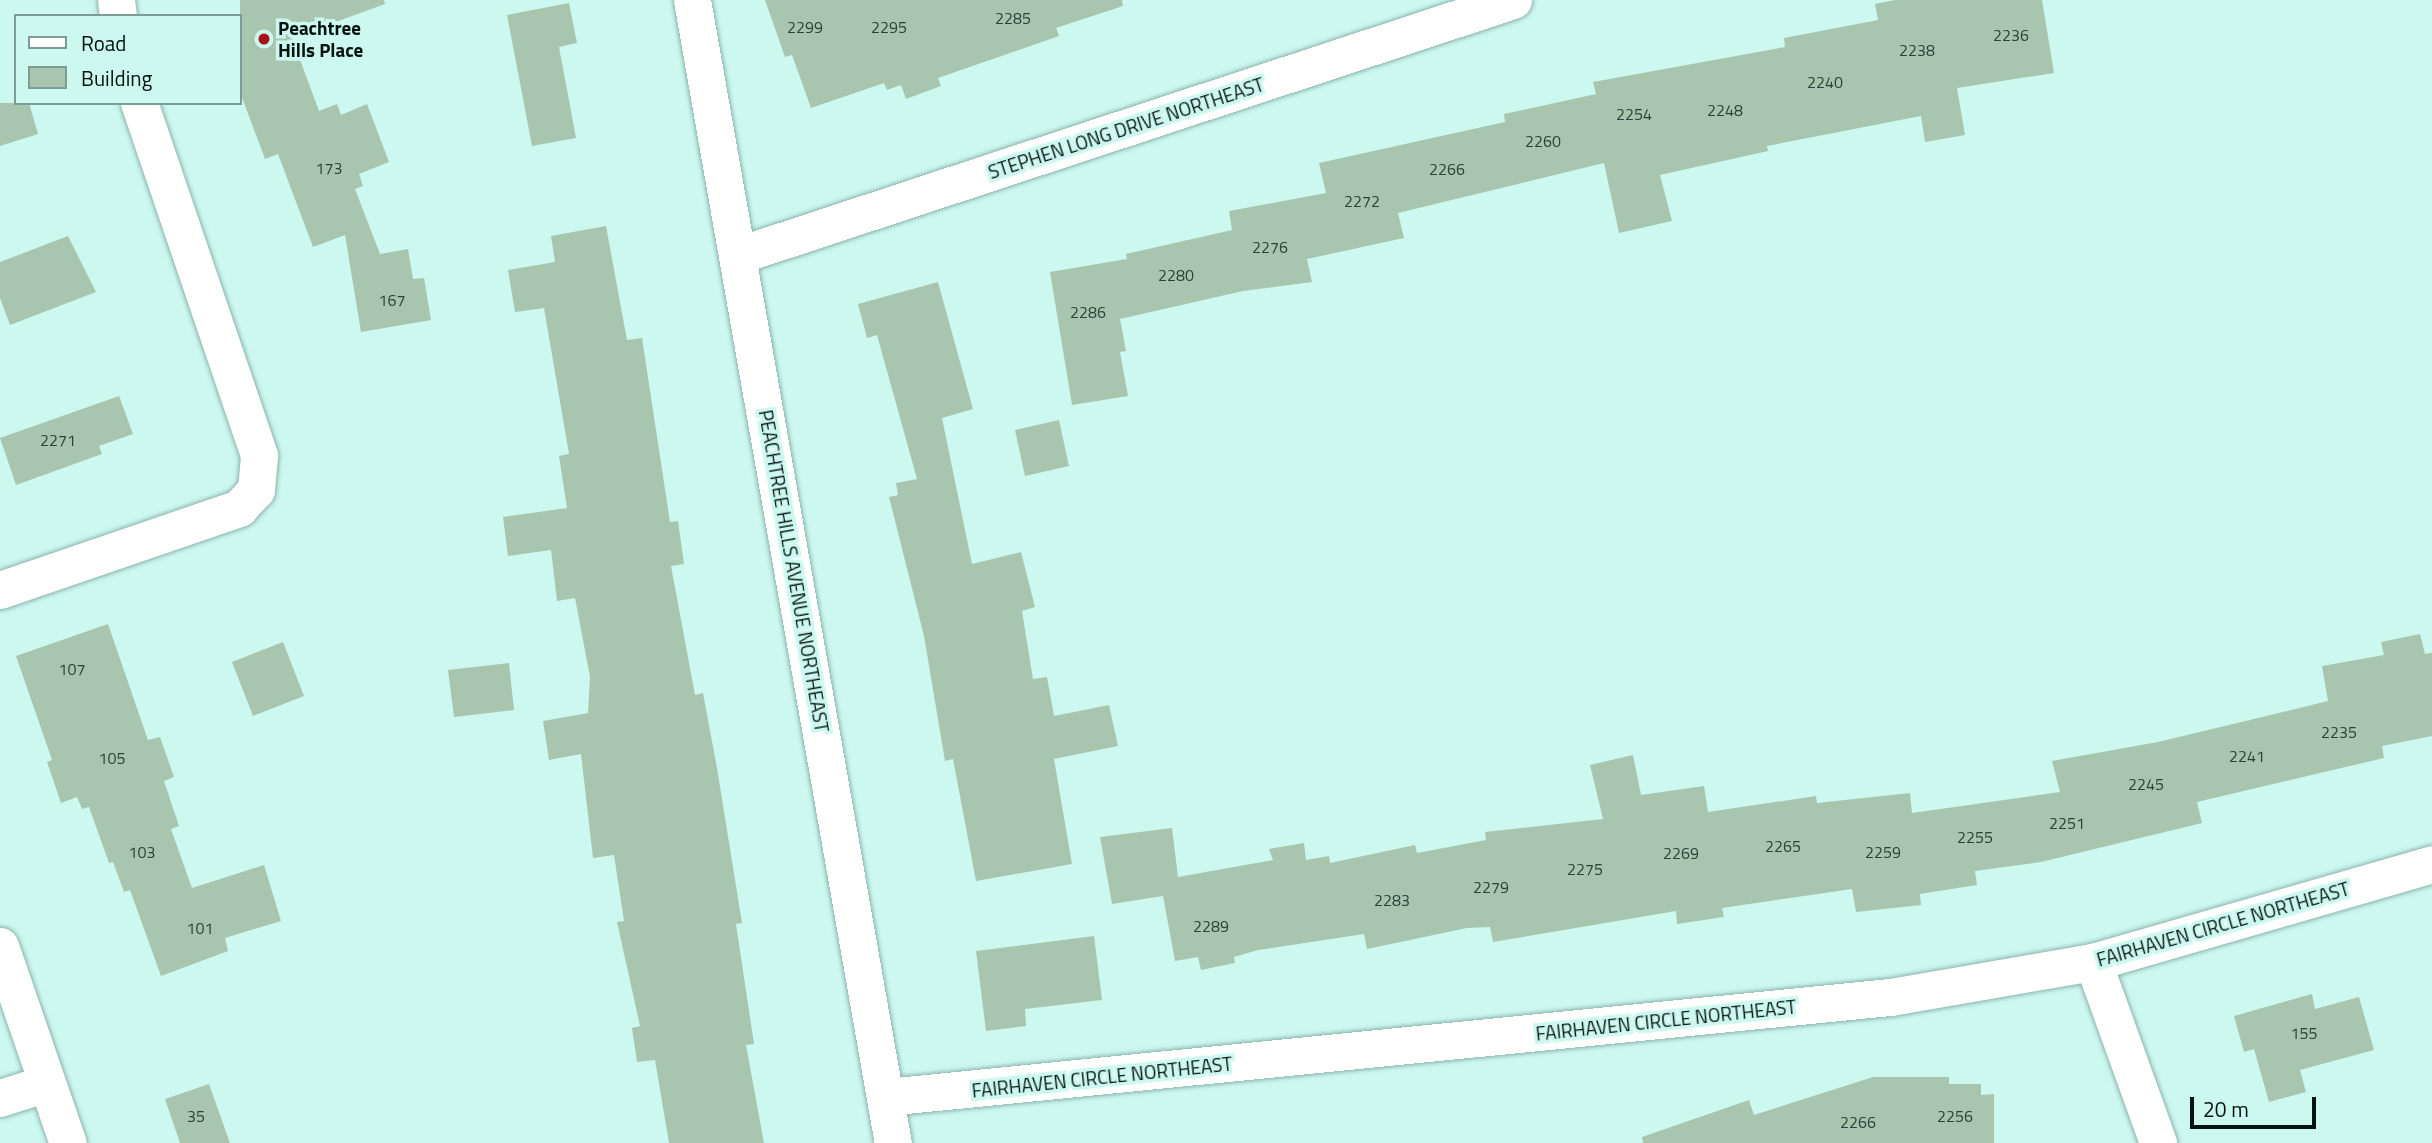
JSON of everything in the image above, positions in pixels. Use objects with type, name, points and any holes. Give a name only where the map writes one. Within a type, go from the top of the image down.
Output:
[{"type":"street","name":"PEACHTREE HILLS AVENUE NORTHEAST","points":[[692,0],[739,255],[893,1143]]},
{"type":"street","name":"STEPHEN LONG DRIVE NORTHEAST","points":[[739,255],[1513,0]]},
{"type":"street","points":[[0,590],[239,508],[256,490],[258,455],[140,105]]},
{"type":"street","name":"FAIRHAVEN CIRCLE NORTHEAST","points":[[886,1097],[1890,997],[2093,962],[2432,864]]},
{"type":"street","points":[[0,946],[68,1143]]},
{"type":"street","points":[[2093,962],[2158,1143]]},
{"type":"street","points":[[0,1098],[47,1083]]},
{"type":"building","points":[[240,0],[384,0],[385,4],[292,38],[319,111],[337,104],[341,115],[367,104],[389,162],[359,174],[363,186],[355,189],[380,254],[408,249],[413,279],[424,278],[431,320],[361,332],[345,235],[313,247],[278,154],[265,159],[242,97]]},
{"type":"building","points":[[765,0],[1122,0],[1123,6],[1056,28],[1059,36],[938,78],[941,86],[906,99],[901,85],[887,90],[884,83],[811,108],[792,55],[785,57]]},
{"type":"building","points":[[1895,0],[2042,0],[2054,73],[1957,88],[1965,135],[1925,142],[1921,116],[1767,146],[1768,151],[1660,175],[1672,221],[1619,233],[1604,163],[1398,213],[1404,238],[1307,259],[1312,282],[1243,291],[1120,319],[1126,351],[1120,352],[1128,396],[1072,405],[1050,272],[1127,259],[1126,254],[1232,230],[1229,211],[1326,193],[1319,163],[1505,122],[1504,114],[1596,94],[1593,82],[1785,47],[1784,38],[1878,20],[1875,4]]},
{"type":"building","points":[[569,3],[577,43],[559,47],[576,138],[532,146],[507,15]]},
{"type":"building","points":[[0,103],[30,105],[38,134],[0,146]]},
{"type":"building","points":[[606,226],[627,340],[642,338],[670,522],[678,521],[684,564],[671,566],[695,695],[703,693],[742,923],[736,924],[754,1044],[746,1045],[764,1143],[669,1143],[655,1060],[637,1062],[632,1028],[640,1026],[617,922],[624,921],[614,855],[593,858],[581,754],[549,760],[543,721],[588,713],[590,677],[575,598],[557,601],[551,550],[508,556],[503,517],[567,508],[559,456],[569,454],[544,308],[515,312],[508,270],[555,262],[551,236]]},
{"type":"building","points":[[68,236],[96,292],[10,325],[0,298],[0,262]]},
{"type":"building","points":[[938,282],[973,409],[942,418],[972,564],[1021,552],[1035,607],[1022,611],[1033,679],[1047,677],[1054,716],[1109,705],[1118,746],[1054,759],[1072,864],[976,881],[953,759],[945,761],[924,636],[889,497],[898,495],[896,483],[917,479],[877,335],[867,338],[858,304]]},
{"type":"building","points":[[119,396],[133,434],[99,446],[102,454],[16,485],[0,438]]},
{"type":"building","points":[[1059,420],[1069,466],[1025,476],[1015,430]]},
{"type":"building","points":[[108,624],[148,740],[160,737],[174,777],[164,781],[179,826],[171,829],[192,888],[264,865],[281,921],[225,938],[228,951],[161,976],[130,890],[124,892],[113,862],[109,863],[89,807],[82,809],[77,797],[61,803],[47,762],[52,760],[16,656]]},
{"type":"building","points":[[2420,634],[2425,654],[2432,653],[2432,736],[2382,746],[2384,758],[2197,802],[2202,823],[2041,862],[1975,871],[1977,885],[1920,894],[1921,905],[1856,912],[1852,889],[1722,908],[1724,917],[1677,924],[1676,911],[1493,942],[1490,927],[1467,928],[1367,949],[1364,934],[1258,950],[1234,957],[1235,963],[1201,970],[1198,957],[1175,961],[1163,896],[1112,904],[1100,837],[1172,828],[1178,877],[1273,860],[1269,849],[1304,843],[1306,860],[1329,856],[1330,863],[1415,845],[1417,853],[1486,840],[1485,832],[1603,819],[1590,765],[1633,755],[1641,795],[1704,786],[1708,812],[1816,796],[1817,803],[1910,793],[1912,813],[2060,792],[2052,761],[2158,742],[2328,701],[2322,666],[2384,655],[2381,642]]},
{"type":"building","points":[[283,642],[304,696],[253,716],[232,662]]},
{"type":"building","points":[[509,663],[514,710],[454,717],[448,670]]},
{"type":"building","points":[[1094,936],[1102,1000],[1025,1009],[1026,1026],[986,1031],[976,951]]},
{"type":"building","points":[[2312,994],[2315,1009],[2359,997],[2374,1050],[2300,1070],[2306,1092],[2269,1102],[2254,1049],[2244,1052],[2234,1016]]},
{"type":"building","points":[[1873,1077],[1949,1077],[1949,1084],[1981,1084],[1981,1095],[1994,1094],[1994,1143],[1643,1143],[1642,1137],[1749,1100],[1754,1115]]},
{"type":"building","points":[[209,1084],[230,1143],[180,1143],[165,1099]]},
{"type":"place","name":"Peachtree Hills Place","points":[[264,39]]}]
